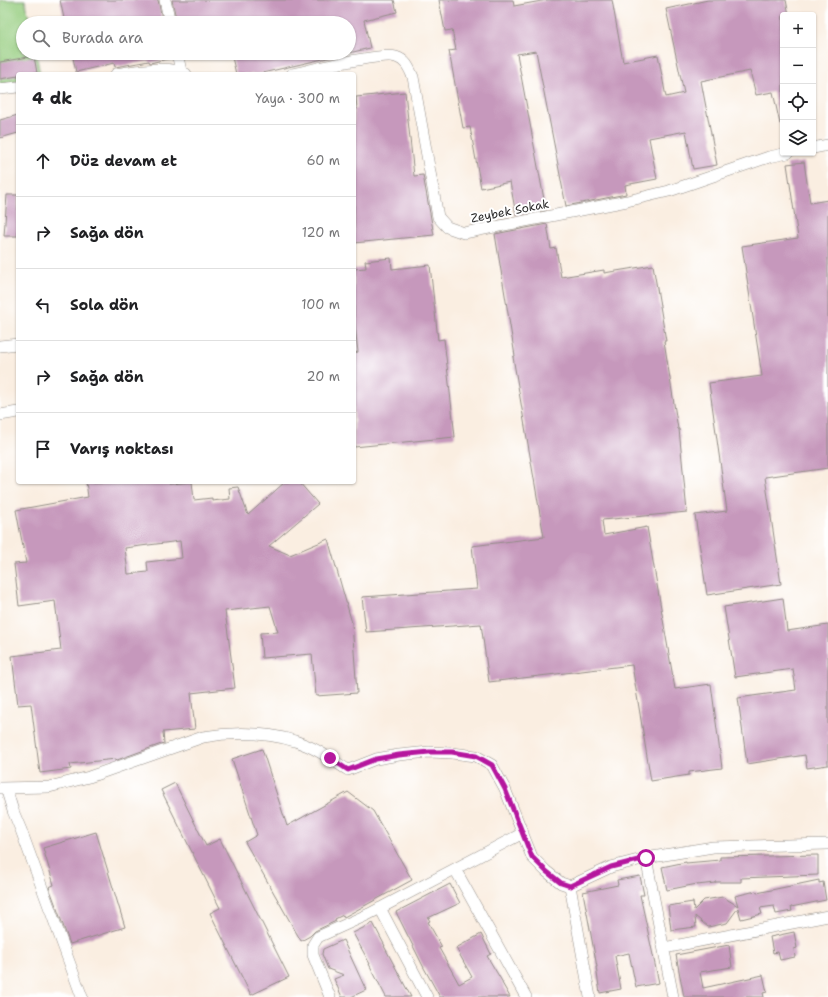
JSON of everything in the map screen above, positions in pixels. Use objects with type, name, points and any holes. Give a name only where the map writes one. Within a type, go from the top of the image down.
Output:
[{"type":"street","points":[[165,0],[168,16]]},
{"type":"street","name":"Zeybek Sokak","points":[[302,72],[375,57],[396,57],[406,63],[413,77],[438,217],[447,227],[464,233],[662,193],[780,155]]},
{"type":"street","points":[[132,72],[147,70],[184,72],[180,60]]},
{"type":"street","points":[[0,89],[16,87]]},
{"type":"street","points":[[816,147],[828,145]]},
{"type":"street","points":[[0,346],[16,344]]},
{"type":"street","points":[[0,414],[16,412]]},
{"type":"street","points":[[82,997],[21,830],[3,788],[49,787],[89,777],[203,737],[221,733],[239,733],[280,737],[308,746],[348,770],[376,759],[399,755],[429,752],[452,752],[476,756],[492,765],[505,789],[532,857],[561,883],[570,886],[611,867],[646,858],[713,847],[828,844]]},
{"type":"street","points":[[330,997],[313,955],[313,945],[318,937],[380,908],[523,833]]},
{"type":"street","points":[[646,858],[673,997]]},
{"type":"street","points":[[455,869],[526,997]]},
{"type":"street","points":[[570,886],[590,997]]},
{"type":"street","points":[[380,908],[427,997]]},
{"type":"street","points":[[664,948],[828,916]]},
{"type":"green space","points":[[0,0],[25,0],[28,16],[16,16],[16,60],[37,60],[40,72],[16,72],[16,81],[0,85]]},
{"type":"building","points":[[60,0],[158,0],[161,16],[63,16]]},
{"type":"building","points":[[172,0],[394,0],[397,12],[364,20],[370,48],[356,51],[356,16],[175,16]]},
{"type":"building","points":[[439,0],[513,0],[514,6],[547,0],[612,0],[623,62],[658,55],[666,97],[684,93],[666,9],[708,0],[786,0],[788,12],[780,12],[780,124],[773,92],[756,95],[750,71],[701,81],[717,165],[693,169],[686,131],[649,138],[657,179],[625,185],[626,194],[566,206],[536,51],[517,54],[546,210],[516,215],[510,182],[481,188],[470,127],[463,128],[449,51],[456,50],[452,30],[445,31]]},
{"type":"building","points":[[16,59],[35,60],[37,72],[16,72],[16,76],[0,79],[0,62]]},
{"type":"building","points":[[73,60],[163,60],[115,67],[114,63],[76,72]]},
{"type":"building","points":[[233,60],[319,60],[267,72],[236,72]]},
{"type":"building","points":[[405,92],[414,176],[423,175],[434,235],[356,243],[356,97]]},
{"type":"building","points":[[16,116],[16,134],[0,138],[0,120]]},
{"type":"building","points":[[804,162],[810,203],[828,200],[828,468],[765,477],[781,584],[707,595],[695,515],[727,511],[709,383],[762,376],[742,246],[798,238],[787,164]]},
{"type":"building","points":[[7,195],[16,195],[16,236],[4,236]]},
{"type":"building","points":[[547,224],[551,249],[556,248],[561,277],[604,270],[604,273],[653,265],[679,429],[687,512],[602,520],[604,535],[647,527],[675,689],[711,684],[722,768],[689,772],[689,775],[651,781],[632,665],[489,682],[481,624],[366,632],[362,597],[477,589],[472,546],[544,537],[513,357],[515,356],[495,234]]},
{"type":"building","points":[[391,258],[392,269],[430,265],[438,340],[444,339],[455,437],[356,447],[356,352],[358,352],[356,334],[356,269],[366,268],[365,261]]},
{"type":"building","points":[[86,484],[192,484],[194,500],[212,498],[212,501],[230,499],[229,488],[238,487],[248,515],[283,484],[301,484],[318,504],[269,546],[290,555],[328,539],[352,623],[357,693],[316,696],[312,654],[262,658],[260,633],[278,632],[270,606],[225,611],[235,688],[191,693],[195,729],[163,732],[164,743],[117,760],[70,764],[71,769],[40,773],[31,704],[18,705],[12,656],[61,650],[55,601],[19,606],[14,564],[26,563],[16,510],[88,497]],"holes":[[[180,541],[182,558],[147,562],[148,572],[128,574],[125,548]]]},
{"type":"building","points":[[783,598],[787,631],[828,625],[828,765],[807,768],[805,755],[747,764],[738,698],[796,690],[793,669],[735,677],[724,607]]},
{"type":"building","points":[[262,749],[287,826],[348,792],[373,811],[412,880],[344,917],[343,915],[335,919],[336,921],[315,931],[301,941],[245,842],[257,835],[232,759]]},
{"type":"building","points":[[175,783],[206,846],[220,839],[289,977],[251,995],[210,913],[220,908],[161,790]]},
{"type":"building","points":[[96,832],[125,927],[70,944],[49,887],[54,885],[43,848]]},
{"type":"building","points":[[818,855],[818,875],[741,878],[741,882],[715,882],[667,890],[662,867],[686,862],[720,860],[720,857]]},
{"type":"building","points":[[640,876],[644,895],[640,895],[659,983],[636,987],[629,953],[615,956],[621,989],[600,993],[597,967],[583,892],[618,885],[617,880]]},
{"type":"building","points":[[819,880],[819,883],[823,882],[826,900],[791,907],[792,911],[776,914],[774,906],[760,908],[762,914],[741,919],[738,908],[727,923],[708,927],[695,916],[696,927],[671,930],[668,906],[693,902],[694,910],[704,900],[723,897],[738,906],[735,896]]},
{"type":"building","points":[[450,884],[460,903],[428,918],[430,921],[428,922],[442,947],[439,948],[459,984],[472,977],[456,948],[481,934],[491,954],[487,956],[510,997],[440,997],[424,968],[396,912]]},
{"type":"building","points":[[373,923],[411,997],[386,997],[353,933]]},
{"type":"building","points":[[794,932],[797,948],[794,949],[795,957],[780,960],[778,952],[773,953],[770,937]]},
{"type":"building","points":[[343,940],[366,990],[351,997],[342,997],[334,979],[344,975],[328,969],[322,954],[323,949]]},
{"type":"building","points":[[729,945],[732,967],[700,972],[703,988],[763,975],[767,992],[763,993],[764,997],[684,997],[676,955]]},
{"type":"route","points":[[330,758],[348,770],[376,759],[399,755],[429,752],[452,752],[476,756],[492,765],[505,789],[532,857],[561,883],[570,886],[611,867],[646,858]]}]
